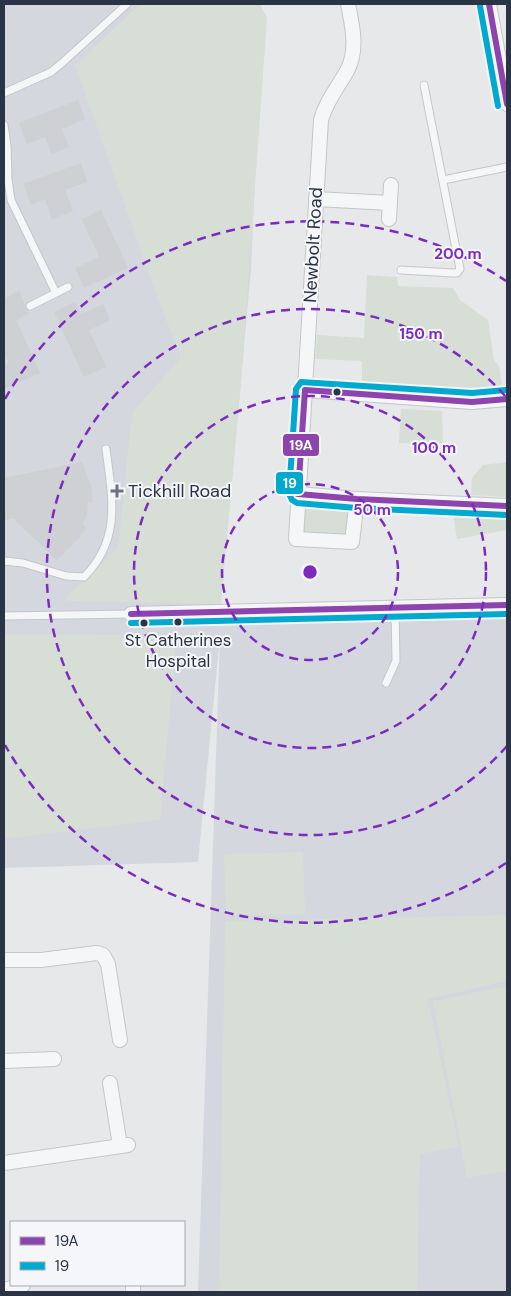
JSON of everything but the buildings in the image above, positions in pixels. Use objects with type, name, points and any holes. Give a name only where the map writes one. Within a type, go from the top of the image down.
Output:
[{"type":"street","name":"Newbolt Road","points":[[348,4],[354,33],[353,53],[349,67],[324,107],[321,120],[296,539],[352,542],[357,499]]},
{"type":"street","points":[[488,4],[507,104]]},
{"type":"street","points":[[389,219],[392,185]]},
{"type":"street","points":[[316,199],[390,203]]},
{"type":"street","points":[[305,390],[472,402],[507,399]]},
{"type":"street","points":[[298,494],[357,499],[507,506]]},
{"type":"street","points":[[131,614],[507,605]]},
{"type":"street","points":[[4,960],[41,960],[97,953],[103,955],[108,964],[120,1040]]},
{"type":"street","points":[[4,1061],[54,1059]]},
{"type":"street","points":[[4,1163],[124,1146],[110,1083]]},
{"type":"street","points":[[4,1290],[19,1286]]},
{"type":"lane","points":[[4,93],[51,72],[127,4]]},
{"type":"lane","points":[[401,270],[457,273],[460,269],[424,85]]},
{"type":"lane","points":[[4,125],[8,146],[8,179],[11,200],[56,293]]},
{"type":"lane","points":[[443,180],[507,167]]},
{"type":"lane","points":[[30,306],[68,287]]},
{"type":"lane","points":[[4,561],[23,563],[66,576],[84,577],[95,565],[107,544],[112,510],[112,492],[106,449]]},
{"type":"lane","points":[[386,683],[396,661],[395,608]]},
{"type":"lane","points":[[4,616],[131,614]]},
{"type":"shaded area","points":[[4,4],[248,4],[261,32],[251,269],[221,599],[221,624],[507,615],[507,1292],[198,1292],[220,636],[198,862],[4,868]]},
{"type":"shaded area","points":[[140,4],[260,4],[267,18],[241,383],[221,604],[67,601],[68,595],[118,548],[132,412],[181,358],[75,65]]},
{"type":"shaded area","points":[[367,275],[397,277],[398,286],[453,288],[460,300],[488,320],[494,360],[499,366],[503,391],[464,393],[362,386],[362,361],[315,359],[317,335],[364,338]]},
{"type":"shaded area","points":[[401,409],[442,411],[443,444],[399,443]]},
{"type":"shaded area","points":[[507,462],[507,497],[471,495],[472,478],[483,465]]},
{"type":"shaded area","points":[[312,501],[348,505],[351,509],[346,537],[305,535],[302,526],[302,516],[308,503]]},
{"type":"shaded area","points":[[453,513],[506,516],[507,530],[457,539]]},
{"type":"shaded area","points":[[4,634],[128,635],[176,641],[160,820],[4,839]]},
{"type":"shaded area","points":[[303,852],[305,914],[226,916],[224,854]]},
{"type":"shaded area","points":[[507,915],[507,981],[428,999],[459,1147],[420,1154],[417,1292],[219,1292],[225,921]]},
{"type":"shaded area","points":[[507,986],[507,1171],[467,1178],[433,1001]]},
{"type":"transit line","name":"19A","points":[[489,4],[507,104]]},
{"type":"transit line","name":"19","points":[[480,6],[498,106]]},
{"type":"transit line","name":"19","points":[[506,390],[472,393],[301,382],[296,389],[289,494],[292,500],[297,503],[357,508],[507,515]]},
{"type":"transit line","name":"19A","points":[[507,399],[472,402],[305,390],[298,494],[357,499],[507,506]]},
{"type":"transit line","name":"19A","points":[[131,614],[507,605]]},
{"type":"transit line","name":"19","points":[[131,623],[507,614]]},
{"type":"place","name":"Tickhill Road","points":[[117,491]]},
{"type":"place","name":"St Catherines Hospital","points":[[178,622]]}]
